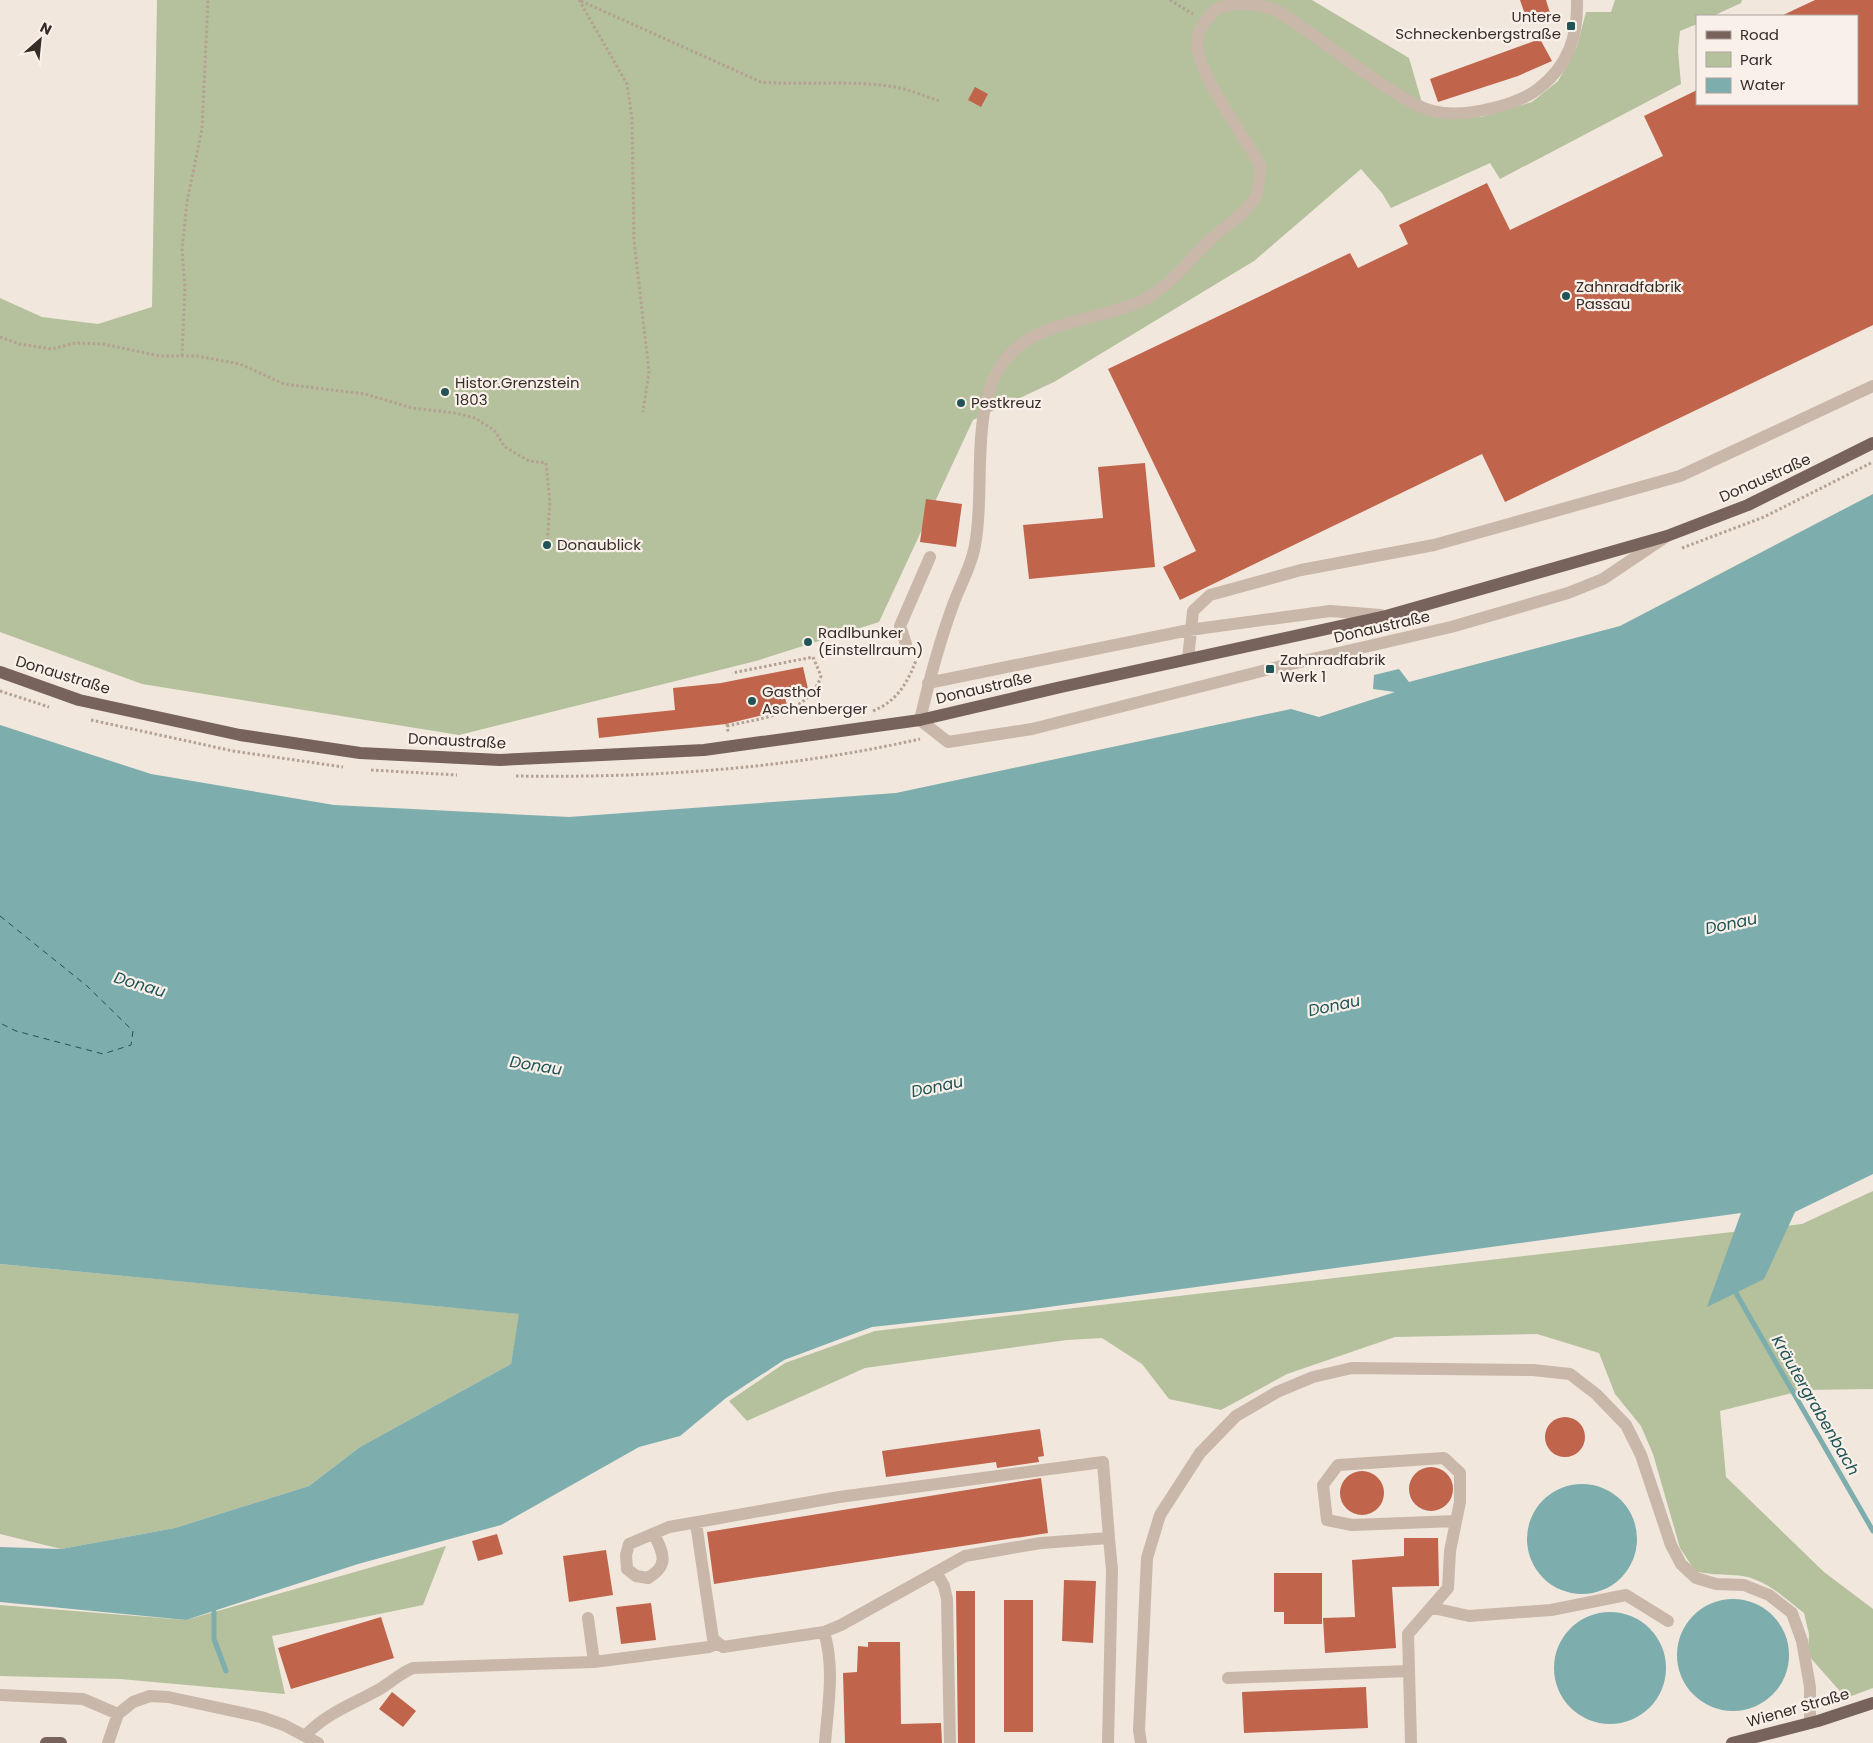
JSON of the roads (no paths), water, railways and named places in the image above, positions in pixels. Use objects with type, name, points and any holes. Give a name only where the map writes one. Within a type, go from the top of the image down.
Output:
[{"type":"main road","name":"Donaustraße","points":[[0,672],[78,700],[240,735],[360,753],[500,760],[704,750],[920,720],[1386,616],[1667,536],[1748,504],[1836,463],[1873,443]]},
{"type":"main road","name":"Wiener Straße","points":[[1732,1743],[1810,1723],[1873,1703]]},
{"type":"main road","points":[[46,1743],[61,1743]]},
{"type":"street","points":[[920,720],[935,655],[975,546],[984,416],[990,388],[1002,366],[1014,349],[1036,336],[1142,301],[1161,288],[1211,239],[1243,212],[1256,197],[1260,165],[1203,70],[1198,52],[1198,34],[1215,10],[1228,2],[1242,1],[1263,5],[1292,20],[1361,71],[1398,94],[1432,111],[1456,114],[1477,112],[1511,103],[1533,93],[1551,79],[1565,62],[1574,40],[1578,22],[1577,0]]},
{"type":"street","points":[[1188,659],[1192,611],[1210,595],[1301,570],[1434,545],[1680,476],[1873,386]]},
{"type":"street","name":"Donaustraße","points":[[920,720],[948,742],[1032,729],[1270,669],[1451,627],[1568,593],[1604,578],[1667,536]]},
{"type":"street","points":[[906,644],[900,626],[930,557]]},
{"type":"street","points":[[928,683],[1189,630],[1330,611],[1386,616]]},
{"type":"street","points":[[1141,1743],[1139,1730],[1148,1558],[1160,1515],[1200,1453],[1236,1416],[1277,1392],[1295,1384],[1313,1377],[1352,1368],[1533,1370],[1570,1374],[1596,1394],[1626,1425],[1641,1456],[1671,1545],[1681,1564],[1696,1578],[1716,1584],[1744,1585],[1769,1595],[1792,1613],[1803,1650],[1810,1687],[1810,1723]]},
{"type":"street","points":[[1411,1743],[1408,1634],[1433,1608],[1448,1588],[1450,1551],[1460,1502],[1460,1473],[1444,1458],[1338,1465],[1324,1485],[1327,1520],[1352,1525],[1456,1521]]},
{"type":"street","points":[[654,1534],[669,1528],[696,1522],[839,1497],[1103,1462],[1112,1570],[1108,1743]]},
{"type":"street","points":[[696,1522],[713,1639],[723,1647],[824,1632],[841,1625],[966,1556],[1042,1544],[1109,1538]]},
{"type":"street","points":[[936,1572],[944,1586],[947,1599],[950,1743]]},
{"type":"street","points":[[1433,1608],[1468,1616],[1551,1610],[1626,1595],[1668,1621]]},
{"type":"street","points":[[588,1618],[594,1662]]},
{"type":"street","points":[[824,1632],[830,1652],[831,1674],[825,1743]]},
{"type":"street","points":[[306,1735],[318,1722],[380,1689],[398,1674],[414,1668],[594,1662],[709,1647],[717,1644]]},
{"type":"street","points":[[1228,1678],[1409,1672]]},
{"type":"street","points":[[0,1695],[83,1699],[118,1714]]},
{"type":"street","points":[[108,1743],[118,1714],[133,1702],[150,1696],[168,1697],[261,1717],[306,1735],[318,1743]]},
{"type":"water","name":"Donau","points":[[1873,494],[1873,1174],[1795,1212],[1764,1279],[1707,1307],[1741,1213],[1019,1311],[872,1327],[784,1360],[726,1398],[680,1436],[639,1447],[501,1525],[358,1564],[186,1620],[0,1602],[0,1547],[61,1549],[175,1528],[309,1486],[360,1447],[511,1364],[519,1314],[0,1264],[0,725],[151,774],[334,805],[569,817],[896,793],[1291,709],[1319,717],[1395,692],[1373,689],[1374,675],[1399,669],[1409,682],[1620,626]]},
{"type":"water","points":[[1582,1484],[1603,1488],[1621,1500],[1633,1518],[1637,1539],[1633,1560],[1621,1578],[1603,1590],[1582,1594],[1561,1590],[1543,1578],[1531,1560],[1527,1539],[1531,1518],[1543,1500],[1561,1488]]},
{"type":"water","points":[[1733,1599],[1754,1604],[1772,1616],[1784,1634],[1789,1655],[1784,1676],[1772,1694],[1754,1706],[1733,1711],[1712,1706],[1694,1694],[1682,1676],[1677,1655],[1682,1634],[1694,1616],[1712,1604]]},
{"type":"water","points":[[1610,1612],[1631,1617],[1649,1629],[1661,1647],[1666,1668],[1661,1689],[1649,1707],[1631,1719],[1610,1724],[1589,1719],[1571,1707],[1559,1689],[1554,1668],[1559,1647],[1571,1629],[1589,1617]]},
{"type":"waterway","name":"Kräutergrabenbach","points":[[1736,1293],[1873,1531]]},
{"type":"waterway","points":[[214,1612],[214,1639],[226,1671]]},
{"type":"place","name":"Untere Schneckenbergstraße","points":[[1571,26]]},
{"type":"place","name":"Zahnradfabrik Passau","points":[[1566,296]]},
{"type":"place","name":"Histor.Grenzstein 1803","points":[[445,392]]},
{"type":"place","name":"Pestkreuz","points":[[961,403]]},
{"type":"place","name":"Donaublick","points":[[547,545]]},
{"type":"place","name":"Radlbunker (Einstellraum)","points":[[808,642]]},
{"type":"place","name":"Zahnradfabrik Werk 1","points":[[1270,669]]},
{"type":"place","name":"Gasthof Aschenberger","points":[[752,701]]}]
